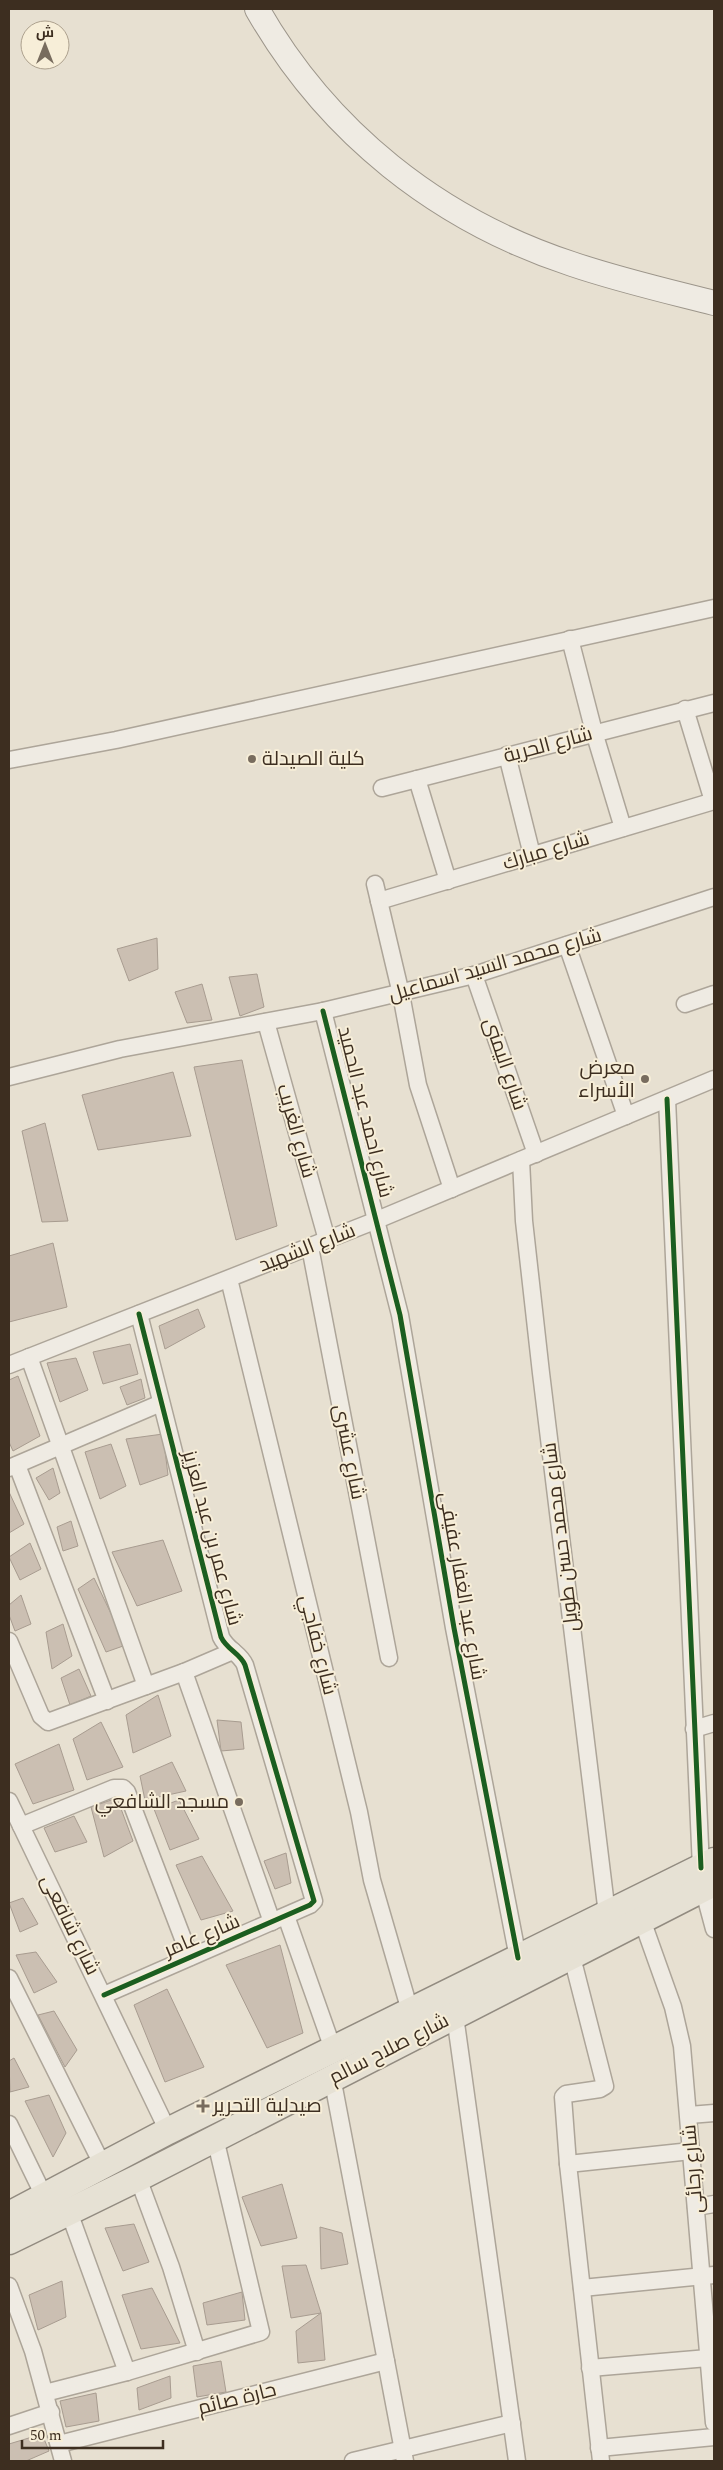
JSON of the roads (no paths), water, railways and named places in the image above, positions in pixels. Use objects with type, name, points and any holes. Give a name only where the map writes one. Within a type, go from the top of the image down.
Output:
[{"type":"main road","name":"شارع صلاح سالم","points":[[9,2215],[168,2131],[607,1914],[708,1875]]},
{"type":"main road","name":"شارع صلاح سالم","points":[[9,2241],[138,2178],[332,2077],[572,1957],[642,1920],[708,1875]]},
{"type":"street","points":[[258,9],[292,64],[337,119],[363,144],[418,189],[492,231],[539,252],[612,276],[714,304]]},
{"type":"street","points":[[9,760],[116,740],[714,608]]},
{"type":"street","points":[[570,639],[594,732],[623,828]]},
{"type":"street","name":"شارع الحرية","points":[[382,788],[594,732],[714,703]]},
{"type":"street","points":[[685,709],[714,801]]},
{"type":"street","points":[[507,755],[532,855]]},
{"type":"street","points":[[418,778],[448,881]]},
{"type":"street","name":"شارع مبارك","points":[[379,901],[714,801]]},
{"type":"street","points":[[375,884],[401,994],[422,1100],[452,1189]]},
{"type":"street","name":"شارع محمد السيد اسماعيل","points":[[9,1077],[151,1042],[266,1022],[401,994],[474,975],[714,897]]},
{"type":"street","points":[[567,945],[626,1116]]},
{"type":"street","name":"شارع اليمنى","points":[[474,975],[528,1157]]},
{"type":"street","points":[[685,1004],[714,994]]},
{"type":"street","name":"شارع احمد عبد الحميد","points":[[323,1011],[377,1220]]},
{"type":"street","name":"شارع الغريب","points":[[266,1022],[327,1240]]},
{"type":"street","name":"شارع الشهيد","points":[[9,1365],[377,1220],[714,1079]]},
{"type":"street","points":[[667,1099],[694,1729],[714,1929]]},
{"type":"street","name":"شارع محمد حسن طويل","points":[[528,1157],[524,1222],[607,1914]]},
{"type":"street","name":"شارع عبد الغفار عفيفى","points":[[377,1220],[400,1315],[454,1628],[518,1958]]},
{"type":"street","name":"شارع عشرى","points":[[310,1246],[389,1658]]},
{"type":"street","name":"شارع خفاجي","points":[[229,1278],[359,1812],[372,1880],[410,2011]]},
{"type":"street","name":"شارع عمر بن عبد العزيز","points":[[139,1314],[222,1637],[233,1651],[243,1659],[313,1897],[312,1904]]},
{"type":"street","points":[[29,1357],[62,1445],[146,1686]]},
{"type":"street","points":[[108,1701],[13,1466],[161,1403]]},
{"type":"street","points":[[9,1641],[44,1720],[54,1722],[233,1651]]},
{"type":"street","points":[[184,1672],[279,1919],[333,2049]]},
{"type":"street","points":[[694,1729],[714,1723]]},
{"type":"street","points":[[21,1826],[114,1788],[123,1788],[127,1792],[190,1956]]},
{"type":"street","name":"شارع شافعى","points":[[9,1801],[168,2131]]},
{"type":"street","name":"شارع عامر","points":[[104,1995],[312,1904]]},
{"type":"street","name":"شارع رجائى","points":[[642,1920],[678,2026],[685,2066],[696,2207],[709,2276],[710,2352],[714,2417]]},
{"type":"street","points":[[572,1957],[605,2086],[600,2089],[566,2094],[563,2097],[568,2164],[600,2454],[714,2437]]},
{"type":"street","points":[[9,1978],[102,2166]]},
{"type":"street","points":[[455,2016],[517,2461]]},
{"type":"street","points":[[332,2077],[404,2455]]},
{"type":"street","points":[[689,2115],[714,2113]]},
{"type":"street","points":[[9,2124],[44,2196]]},
{"type":"street","points":[[45,2392],[127,2372],[259,2333],[261,2330],[215,2138]]},
{"type":"street","points":[[568,2164],[692,2151]]},
{"type":"street","points":[[138,2178],[171,2267],[197,2352]]},
{"type":"street","points":[[696,2207],[714,2204]]},
{"type":"street","points":[[69,2212],[127,2372]]},
{"type":"street","points":[[582,2288],[709,2276]]},
{"type":"street","points":[[9,2286],[45,2392],[63,2461]]},
{"type":"street","points":[[590,2368],[710,2352]]},
{"type":"street","name":"حارة صائم","points":[[59,2444],[386,2362]]},
{"type":"street","points":[[10,2422],[51,2412]]},
{"type":"street","points":[[353,2461],[404,2455],[512,2423]]},
{"type":"place","name":"كلية الصيدلة","points":[[252,759]]},
{"type":"place","name":"معرض الأسراء","points":[[645,1079]]},
{"type":"place","name":"مسجد الشافعي","points":[[239,1802]]},
{"type":"place","name":"صيدلية التحرير","points":[[203,2106]]}]
